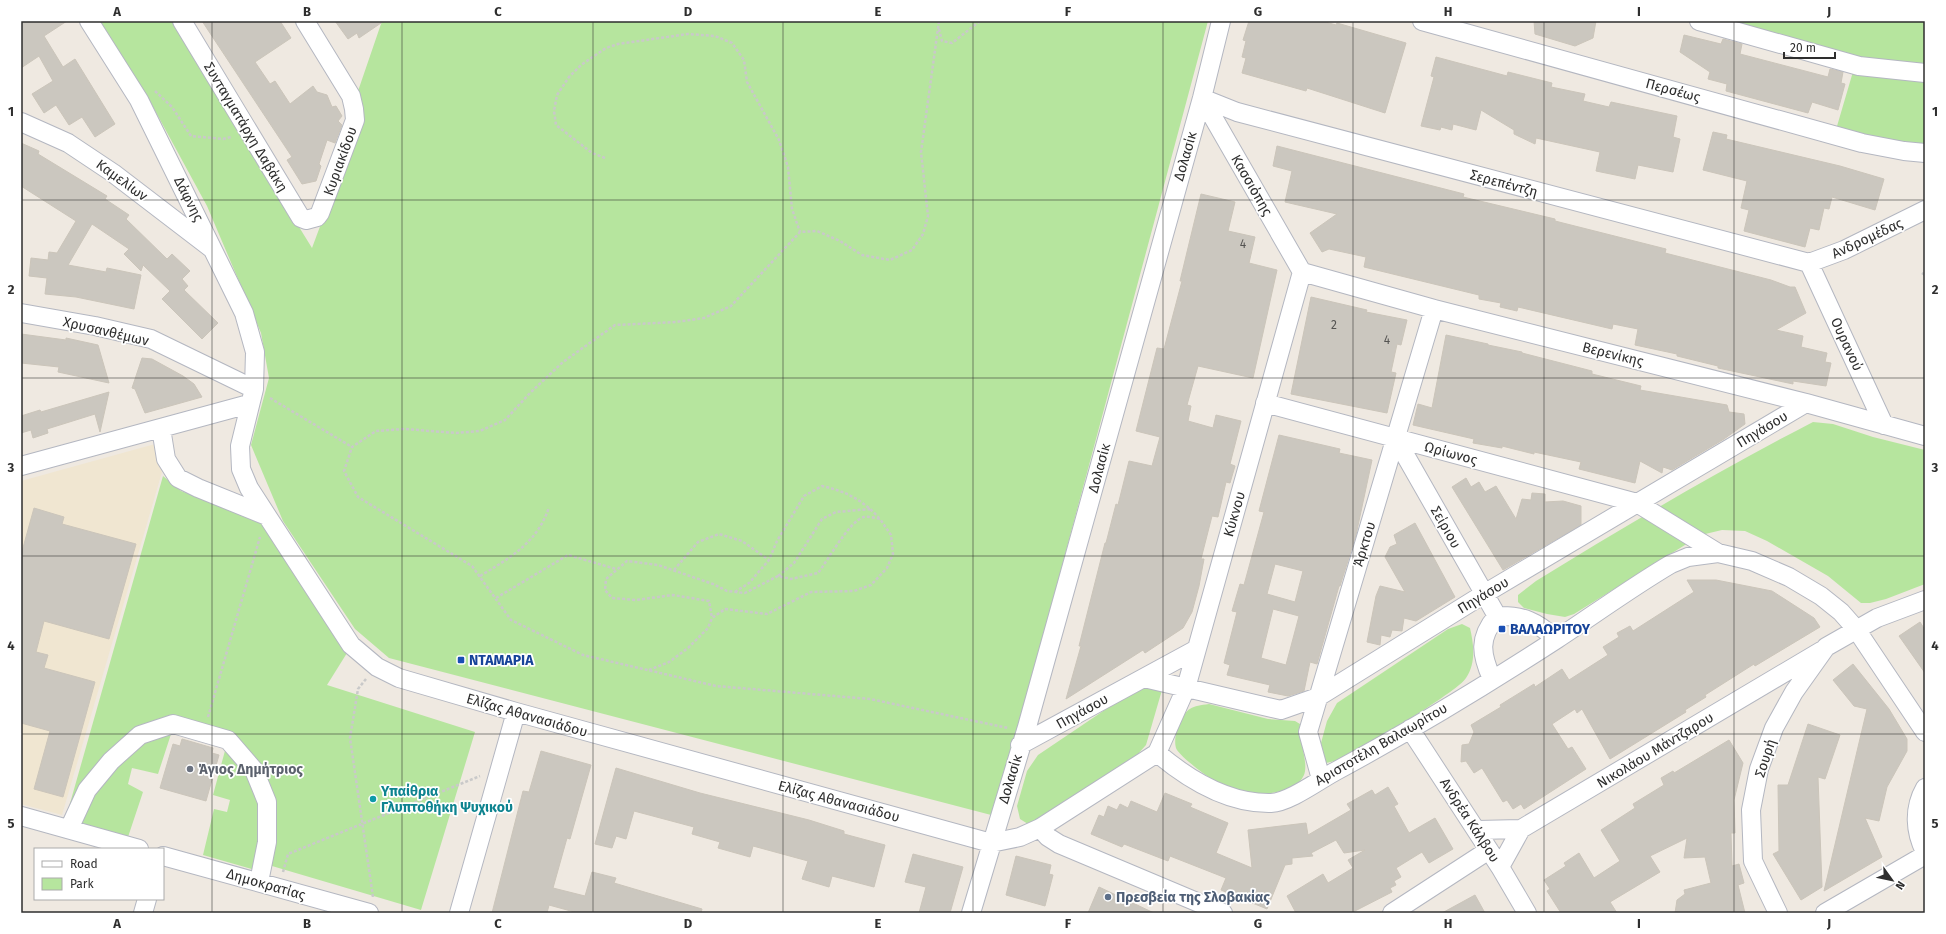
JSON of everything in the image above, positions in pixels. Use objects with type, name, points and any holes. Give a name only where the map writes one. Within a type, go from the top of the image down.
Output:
[{"type":"street","name":"Δάφνης","points":[[89,21],[132,89],[186,193],[244,313],[255,352],[251,396]]},
{"type":"street","name":"Συνταγματάρχη Δαβάκη","points":[[182,21],[301,218],[306,220],[317,217]]},
{"type":"street","name":"Κυριακίδου","points":[[305,21],[351,96],[355,120],[320,213],[317,217]]},
{"type":"street","name":"Δολασίκ","points":[[971,913],[1020,745],[1027,727],[1202,98],[1221,21]]},
{"type":"street","name":"Περσέως","points":[[1422,21],[1862,143],[1904,151],[1925,153]]},
{"type":"street","points":[[1699,21],[1859,66],[1925,73]]},
{"type":"street","name":"Σερεπέντζη","points":[[1202,98],[1237,112],[1809,263]]},
{"type":"street","name":"Κασσιόπης","points":[[1202,98],[1302,272]]},
{"type":"street","name":"Καμελίων","points":[[21,122],[68,143],[113,173],[215,251]]},
{"type":"street","points":[[158,207],[186,193]]},
{"type":"street","name":"Ανδρομέδας","points":[[1809,263],[1844,250],[1925,210]]},
{"type":"street","name":"Ουρανού","points":[[1809,263],[1884,425]]},
{"type":"street","name":"Βερενίκης","points":[[1302,272],[1434,309],[1806,403],[1925,436]]},
{"type":"street","name":"Κύκνου","points":[[1158,753],[1186,688],[1195,650],[1302,272]]},
{"type":"street","name":"Άρκτου","points":[[1321,779],[1308,732],[1434,309]]},
{"type":"street","name":"Χρυσανθέμων","points":[[21,313],[95,326],[151,339],[251,396]]},
{"type":"street","points":[[21,466],[162,428],[251,396]]},
{"type":"street","name":"Ελίζας Αθανασιάδου","points":[[251,396],[240,446],[241,469],[249,488],[351,645],[377,667],[399,678],[516,712],[991,843]]},
{"type":"street","name":"Ωρίωνος","points":[[1265,403],[1637,503],[1718,553]]},
{"type":"street","name":"Πηγάσου","points":[[1144,678],[1281,710],[1318,697],[1484,594],[1806,403]]},
{"type":"street","points":[[162,428],[166,458],[178,478],[198,488],[267,516]]},
{"type":"street","name":"Σείριου","points":[[1396,439],[1497,616]]},
{"type":"street","points":[[1718,553],[1752,561],[1789,577],[1821,596],[1841,612],[1856,629],[1925,732]]},
{"type":"street","name":"Αριστοτέλη Βαλαωρίτου","points":[[1158,753],[1178,770],[1228,797],[1245,801],[1273,803],[1289,797],[1321,779],[1492,679],[1671,564],[1688,557],[1718,553]]},
{"type":"street","name":"Σουρή","points":[[1778,913],[1753,860],[1751,810],[1759,769],[1774,728],[1794,692],[1826,647],[1876,618],[1925,600]]},
{"type":"street","points":[[1492,679],[1484,660],[1484,644],[1487,628],[1497,616],[1513,615],[1532,622],[1543,627],[1556,639]]},
{"type":"street","name":"Νικολάου Μάντζαρου","points":[[1476,830],[1521,829],[1826,647]]},
{"type":"street","name":"Πηγάσου","points":[[1020,745],[1195,650]]},
{"type":"street","points":[[459,913],[516,712]]},
{"type":"street","points":[[69,829],[87,790],[111,761],[140,735],[173,724],[228,740],[254,770],[267,802],[267,842],[258,882]]},
{"type":"street","name":"Ανδρέα Κάλβου","points":[[1410,728],[1500,867],[1527,913]]},
{"type":"street","points":[[991,843],[1020,837],[1040,828],[1158,753]]},
{"type":"street","points":[[1825,913],[1925,853],[1917,831],[1916,818],[1918,806],[1925,788]]},
{"type":"street","points":[[21,816],[136,848]]},
{"type":"street","points":[[1040,828],[1048,837],[1059,844],[1223,913]]},
{"type":"street","points":[[1500,867],[1521,829]]},
{"type":"street","points":[[1392,913],[1489,850]]},
{"type":"street","name":"Δημοκρατίας","points":[[164,856],[278,887],[371,906]]},
{"type":"street","points":[[143,913],[146,900]]},
{"type":"path","points":[[937,21],[942,41],[952,43],[980,21]]},
{"type":"path","points":[[938,27],[921,152],[928,216],[923,234],[912,250],[890,260],[862,255],[840,241],[817,231],[800,232],[731,306],[704,318],[676,322],[615,325],[563,362],[531,392],[505,420],[480,431],[472,432],[456,433],[405,428],[376,430],[352,447],[344,471],[358,497],[472,566],[511,620],[583,655],[716,686],[870,699],[1008,728],[1027,727]]},
{"type":"path","points":[[605,158],[592,153],[556,125],[554,111],[557,95],[569,77],[581,65],[600,52],[618,44],[688,34],[715,36],[732,43],[744,60],[747,82],[779,140],[788,167],[792,209],[800,232]]},
{"type":"path","points":[[132,89],[148,84],[172,107],[191,136],[222,139],[249,131]]},
{"type":"path","points":[[251,396],[352,447]]},
{"type":"path","points":[[712,618],[725,609],[766,614],[811,592],[854,591],[871,584],[887,568],[893,554],[891,535],[871,509],[855,497],[838,489],[822,486],[804,496],[777,541],[769,560],[749,583],[735,592]]},
{"type":"path","points":[[480,576],[517,553],[544,522],[549,507]]},
{"type":"path","points":[[648,670],[669,662],[688,648],[708,628],[712,618],[709,601],[673,595],[636,600],[612,598],[605,590],[606,579],[627,561],[658,565],[713,584],[727,591],[745,593],[778,576],[794,563],[822,519],[836,512],[856,509],[871,509]]},
{"type":"path","points":[[211,705],[267,516]]},
{"type":"path","points":[[778,576],[791,579],[818,573],[855,522],[865,516],[880,519]]},
{"type":"path","points":[[674,570],[698,542],[719,534],[742,541],[769,560]]},
{"type":"path","points":[[496,598],[568,555],[616,569]]},
{"type":"path","points":[[358,689],[350,738],[362,823],[371,906]]},
{"type":"path","points":[[278,887],[288,854],[500,768]]},
{"type":"shaded area","points":[[155,444],[162,472],[62,815],[21,804],[21,481]]},
{"type":"green space","points":[[100,21],[172,21],[312,248],[357,127],[357,94],[382,21],[1208,21],[995,816],[389,658],[355,629],[283,521],[251,445],[269,378],[261,333],[207,206],[152,105]]},
{"type":"green space","points":[[1727,21],[1925,21],[1925,151],[1835,133],[1857,58]]},
{"type":"green space","points":[[1813,422],[1833,424],[1873,437],[1925,450],[1925,584],[1886,599],[1870,603],[1861,603],[1828,576],[1767,541],[1745,531],[1722,530],[1701,535],[1574,614],[1565,617],[1547,614],[1524,608],[1518,602],[1518,595],[1536,581],[1570,560],[1708,479]]},
{"type":"green space","points":[[163,476],[181,491],[232,510],[260,517],[347,653],[327,685],[475,732],[421,910],[272,866],[269,874],[203,855],[214,809],[227,812],[230,800],[213,795],[226,747],[172,731],[158,774],[132,768],[128,784],[143,792],[127,840],[65,821]]},
{"type":"green space","points":[[1462,624],[1470,628],[1473,647],[1473,660],[1466,678],[1445,696],[1382,736],[1335,761],[1326,763],[1321,743],[1327,721],[1337,703],[1448,629]]},
{"type":"green space","points":[[1144,687],[1162,690],[1146,745],[1137,755],[1042,818],[1028,824],[1020,819],[1017,806],[1027,771],[1038,755],[1127,695]]},
{"type":"green space","points":[[1209,704],[1268,719],[1295,721],[1300,724],[1300,736],[1305,770],[1304,775],[1299,782],[1291,788],[1269,793],[1258,794],[1236,792],[1208,777],[1184,758],[1175,745],[1177,729],[1187,711],[1194,707]]},
{"type":"building","points":[[21,21],[67,21],[44,36],[63,67],[75,59],[115,124],[95,137],[82,117],[69,125],[56,105],[44,113],[32,94],[53,81],[39,56],[21,68]]},
{"type":"building","points":[[202,21],[280,21],[291,38],[255,62],[270,84],[275,81],[290,104],[313,86],[317,92],[327,95],[332,107],[336,106],[342,116],[338,121],[342,125],[335,143],[327,140],[319,164],[321,166],[316,181],[302,184],[287,160],[292,157]]},
{"type":"building","points":[[335,21],[384,21],[359,38],[357,33],[348,39]]},
{"type":"building","points":[[1249,21],[1322,21],[1336,25],[1337,23],[1406,43],[1385,113],[1307,88],[1306,91],[1242,73],[1246,58],[1242,57],[1246,41],[1243,40]]},
{"type":"building","points":[[1534,21],[1596,21],[1593,38],[1575,46],[1535,34]]},
{"type":"building","points":[[1684,35],[1721,44],[1723,39],[1742,44],[1740,54],[1828,77],[1830,69],[1843,72],[1841,83],[1845,84],[1838,110],[1812,102],[1808,113],[1726,91],[1727,84],[1708,79],[1710,72],[1680,52]]},
{"type":"building","points":[[1436,57],[1507,76],[1508,72],[1552,83],[1551,87],[1585,94],[1583,101],[1609,107],[1611,102],[1677,116],[1673,137],[1680,139],[1673,172],[1638,165],[1635,179],[1596,171],[1600,152],[1536,138],[1535,144],[1514,134],[1514,130],[1481,110],[1476,130],[1453,124],[1452,130],[1441,127],[1440,130],[1421,126],[1434,77],[1431,76]]},
{"type":"building","points":[[1713,132],[1727,135],[1726,139],[1840,166],[1884,179],[1875,210],[1832,197],[1829,209],[1824,208],[1819,230],[1810,228],[1805,247],[1744,231],[1749,210],[1741,208],[1747,181],[1703,170]]},
{"type":"building","points":[[21,143],[39,151],[38,154],[107,196],[105,199],[129,215],[126,219],[167,259],[172,254],[190,271],[182,279],[188,286],[184,290],[218,323],[202,339],[162,299],[170,291],[143,265],[141,271],[124,254],[129,249],[92,224],[68,265],[106,272],[107,268],[141,275],[134,309],[76,297],[45,294],[47,278],[29,276],[31,258],[48,260],[49,252],[57,253],[76,221],[21,186]]},
{"type":"building","points":[[1277,146],[1464,194],[1463,197],[1555,219],[1555,221],[1666,249],[1665,253],[1771,280],[1790,287],[1795,287],[1806,313],[1776,330],[1803,336],[1801,347],[1827,353],[1825,362],[1831,363],[1826,386],[1793,381],[1793,384],[1718,368],[1718,366],[1677,356],[1677,354],[1635,345],[1638,329],[1613,324],[1612,329],[1518,307],[1517,311],[1500,307],[1501,303],[1479,299],[1479,295],[1364,267],[1366,257],[1329,249],[1322,252],[1310,233],[1337,214],[1285,202],[1292,171],[1273,166]]},
{"type":"building","points":[[1201,194],[1235,202],[1228,231],[1255,237],[1249,263],[1277,270],[1253,378],[1198,366],[1187,405],[1191,406],[1188,421],[1213,428],[1216,415],[1241,421],[1230,464],[1235,466],[1230,483],[1226,482],[1218,517],[1212,516],[1201,559],[1204,559],[1199,586],[1192,612],[1183,628],[1145,653],[1143,650],[1066,699],[1081,646],[1079,646],[1105,543],[1116,504],[1118,505],[1129,461],[1152,466],[1160,437],[1136,431],[1157,348],[1164,349],[1182,281],[1180,281]]},
{"type":"building","points":[[1311,297],[1367,310],[1366,312],[1407,320],[1401,345],[1397,344],[1391,372],[1396,373],[1387,413],[1291,394]]},
{"type":"building","points":[[21,334],[66,340],[66,338],[98,345],[109,383],[58,372],[59,367],[21,363]]},
{"type":"building","points":[[1446,335],[1522,352],[1592,371],[1592,374],[1641,386],[1640,390],[1727,405],[1729,412],[1744,414],[1745,424],[1724,439],[1672,470],[1663,467],[1662,473],[1640,461],[1635,483],[1579,469],[1581,462],[1534,452],[1534,454],[1502,446],[1502,448],[1473,443],[1474,439],[1413,425],[1418,404],[1432,408]]},
{"type":"building","points":[[142,358],[152,359],[183,376],[194,384],[202,397],[145,413],[135,389],[132,388]]},
{"type":"building","points":[[109,392],[100,432],[95,414],[47,429],[48,433],[33,438],[31,430],[21,433],[21,416],[40,410],[41,412]]},
{"type":"building","points":[[1279,435],[1340,449],[1339,453],[1372,460],[1356,535],[1339,586],[1317,664],[1310,662],[1304,691],[1288,696],[1268,692],[1270,685],[1227,675],[1230,665],[1224,663],[1237,612],[1232,611],[1240,584],[1244,585],[1264,512],[1259,511]],"holes":[[[1275,564],[1303,571],[1295,602],[1267,594]],[[1273,609],[1299,616],[1286,665],[1261,658]]]},
{"type":"building","points":[[1466,478],[1471,487],[1479,482],[1485,492],[1496,486],[1516,519],[1522,499],[1531,500],[1532,493],[1545,494],[1545,502],[1563,501],[1581,506],[1581,525],[1503,570],[1452,487]]},
{"type":"building","points":[[34,508],[64,517],[62,524],[136,544],[109,639],[44,621],[36,652],[48,655],[44,668],[95,682],[63,797],[34,789],[50,731],[21,723],[21,555]]},
{"type":"building","points":[[1415,523],[1455,597],[1416,621],[1404,618],[1402,631],[1392,630],[1390,637],[1381,635],[1380,645],[1367,642],[1376,596],[1380,586],[1405,592],[1385,557],[1390,547],[1397,544],[1394,535]]},
{"type":"building","points":[[1687,580],[1716,580],[1772,591],[1814,618],[1820,627],[1755,666],[1754,664],[1705,695],[1706,697],[1685,710],[1686,712],[1610,759],[1582,709],[1577,713],[1575,709],[1552,724],[1568,749],[1572,747],[1586,769],[1524,809],[1521,804],[1513,809],[1507,800],[1503,802],[1482,768],[1474,773],[1466,761],[1461,762],[1462,745],[1469,744],[1474,732],[1471,725],[1501,707],[1500,705],[1534,684],[1535,687],[1562,669],[1569,680],[1608,655],[1603,647],[1619,637],[1617,633],[1630,626],[1633,631],[1694,592]]},
{"type":"building","points":[[1920,622],[1925,630],[1925,673],[1899,636]]},
{"type":"building","points":[[1853,664],[1889,709],[1907,739],[1907,751],[1887,787],[1879,821],[1865,818],[1882,857],[1824,891],[1867,709],[1854,706],[1833,680]]},
{"type":"building","points":[[1808,724],[1840,735],[1825,779],[1818,777],[1822,887],[1801,900],[1773,854],[1779,851],[1778,785],[1788,785]]},
{"type":"building","name":"Άγιος Δημήτριος","points":[[182,739],[213,748],[212,753],[219,755],[206,801],[160,788],[173,744],[180,746]]},
{"type":"building","points":[[1729,740],[1743,763],[1734,800],[1735,833],[1731,833],[1732,866],[1739,864],[1744,883],[1738,885],[1745,913],[1675,913],[1677,900],[1685,894],[1684,890],[1711,883],[1705,857],[1684,858],[1687,838],[1650,856],[1660,872],[1610,902],[1617,913],[1561,913],[1547,891],[1550,889],[1544,880],[1566,866],[1564,863],[1579,853],[1594,878],[1620,861],[1601,830],[1635,808],[1633,804],[1664,785],[1661,778],[1673,771],[1674,773]]},
{"type":"building","points":[[541,751],[591,765],[570,839],[567,838],[553,888],[585,896],[592,872],[616,878],[614,883],[702,909],[701,913],[578,913],[549,905],[547,913],[492,913],[523,791],[529,792]]},
{"type":"building","points":[[616,768],[700,793],[809,820],[844,831],[844,834],[885,845],[874,887],[832,876],[829,887],[802,879],[808,861],[753,846],[750,857],[718,848],[720,842],[692,834],[694,827],[634,811],[626,839],[616,836],[612,848],[595,844]]},
{"type":"building","points":[[1388,787],[1398,804],[1394,806],[1409,833],[1435,818],[1453,849],[1429,863],[1422,852],[1396,868],[1401,877],[1394,881],[1396,885],[1390,888],[1392,892],[1351,913],[1296,913],[1287,896],[1323,874],[1328,883],[1353,868],[1348,860],[1365,850],[1344,853],[1336,840],[1311,853],[1313,856],[1292,858],[1292,864],[1285,865],[1267,909],[1221,890],[1226,878],[1170,856],[1168,861],[1124,844],[1122,847],[1091,834],[1099,815],[1104,817],[1108,806],[1117,810],[1120,804],[1128,808],[1131,801],[1157,812],[1165,793],[1192,804],[1190,807],[1228,823],[1216,853],[1252,868],[1248,830],[1306,823],[1308,835],[1351,810],[1347,804],[1372,790],[1375,795]]},
{"type":"building","points":[[913,854],[963,867],[950,913],[919,913],[926,887],[905,882]]},
{"type":"building","points":[[1016,856],[1051,865],[1049,874],[1053,875],[1045,906],[1006,895]]},
{"type":"building","name":"Πρεσβεία της Σλοβακίας","points":[[1099,887],[1154,913],[1088,913]]},
{"type":"building","points":[[1475,895],[1485,913],[1442,913]]},
{"type":"place","name":"ΒΑΛΑΩΡΙΤΟΥ","points":[[1502,629]]},
{"type":"place","name":"ΝΤΑΜΑΡΙΑ","points":[[461,660]]},
{"type":"place","name":"Άγιος Δημήτριος","points":[[190,769]]},
{"type":"place","name":"Υπαίθρια Γλυπτοθήκη Ψυχικού","points":[[373,799]]},
{"type":"place","name":"Πρεσβεία της Σλοβακίας","points":[[1108,897]]}]
